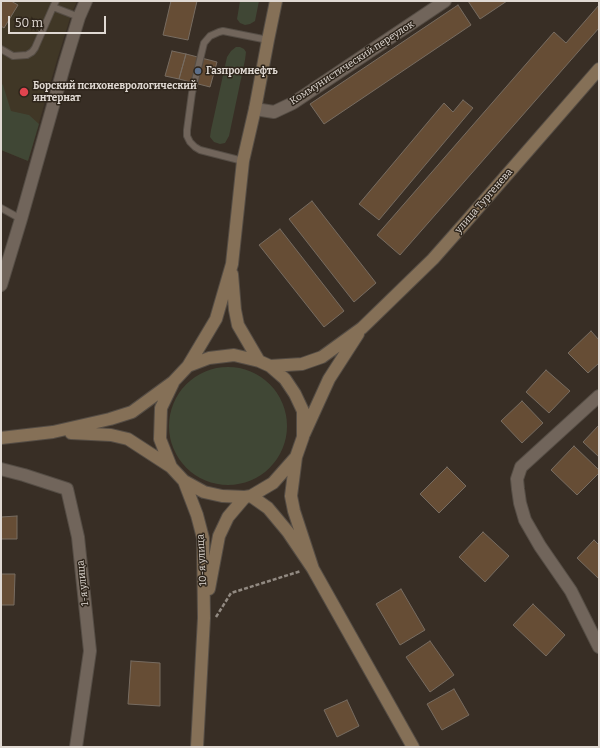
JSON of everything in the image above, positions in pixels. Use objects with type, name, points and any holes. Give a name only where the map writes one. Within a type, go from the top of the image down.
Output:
[{"type":"street","points":[[1,285],[65,63],[79,17],[86,1]]},
{"type":"street","points":[[276,1],[255,109],[243,161],[232,264],[234,310],[238,325],[264,363],[286,379],[303,411],[303,437],[296,457],[291,496],[294,511],[313,569]]},
{"type":"street","name":"Коммунистический переулок","points":[[255,109],[274,112],[293,102],[445,1]]},
{"type":"street","name":"улица Тургенева","points":[[264,363],[302,364],[322,357],[362,328],[433,259],[599,69]]},
{"type":"street","points":[[1,438],[53,432],[110,420],[132,412],[173,382],[188,366],[216,319],[232,264]]},
{"type":"street","name":"улица Тургенева","points":[[303,437],[329,379],[362,328]]},
{"type":"street","points":[[188,366],[209,358],[234,355],[264,363]]},
{"type":"street","points":[[171,467],[160,438],[161,408],[173,382]]},
{"type":"street","points":[[599,396],[521,467],[517,479],[525,520],[540,546],[571,591],[599,647]]},
{"type":"street","points":[[53,432],[111,435],[128,439],[171,467],[184,481],[204,492],[222,496],[248,496],[273,483],[296,457]]},
{"type":"street","name":"1-я улица","points":[[1,469],[68,489],[78,537],[90,651],[76,747]]},
{"type":"street","name":"10-я улица","points":[[184,481],[197,515],[203,538],[204,618],[197,747]]},
{"type":"street","points":[[248,496],[268,508],[288,532],[313,569],[413,747]]},
{"type":"street","name":"10-я улица","points":[[204,618],[219,536],[228,517],[248,496]]},
{"type":"lane","points":[[1,49],[13,56],[27,55],[32,52],[54,4],[79,17]]},
{"type":"lane","points":[[243,161],[200,150],[190,142],[186,130],[192,93],[203,47],[210,36],[223,31],[268,40]]},
{"type":"lane","points":[[1,208],[21,219]]},
{"type":"path","points":[[204,618],[215,619],[231,593],[295,572],[313,569]]},
{"type":"shaded area","name":"Борский психоневрологический интернат","points":[[1,1],[77,1],[57,60],[28,161],[1,150]]},
{"type":"green space","points":[[240,1],[259,1],[255,21],[250,24],[245,25],[240,23],[237,19]]},
{"type":"green space","points":[[236,47],[244,49],[246,52],[245,60],[229,136],[225,143],[220,144],[214,142],[210,137],[211,130],[227,57]]},
{"type":"green space","points":[[1,83],[3,85],[11,111],[29,115],[39,124],[28,161],[1,150]]},
{"type":"green space","points":[[228,367],[251,371],[270,384],[283,403],[287,426],[283,449],[270,468],[251,481],[228,485],[205,481],[186,468],[173,449],[169,426],[173,403],[186,384],[205,371]]},
{"type":"building","points":[[1,1],[11,1],[18,5],[4,28],[1,26]]},
{"type":"building","points":[[171,1],[197,1],[188,40],[163,35]]},
{"type":"building","points":[[468,1],[507,1],[480,19]]},
{"type":"building","points":[[458,5],[471,25],[324,124],[310,104]]},
{"type":"building","points":[[599,5],[599,28],[400,255],[377,235],[554,32],[566,43]]},
{"type":"building","points":[[172,51],[186,54],[179,79],[165,76]]},
{"type":"building","name":"Газпромнефть","points":[[186,54],[217,62],[210,87],[179,79]]},
{"type":"building","points":[[463,100],[473,108],[379,220],[359,204],[444,103],[453,112]]},
{"type":"building","points":[[312,201],[376,283],[354,302],[289,219]]},
{"type":"building","points":[[280,229],[344,311],[324,327],[259,245]]},
{"type":"building","points":[[591,331],[599,340],[599,363],[588,373],[568,353]]},
{"type":"building","points":[[546,370],[570,391],[549,413],[526,392]]},
{"type":"building","points":[[522,401],[543,423],[522,443],[501,421]]},
{"type":"building","points":[[599,425],[599,457],[583,442]]},
{"type":"building","points":[[574,446],[599,470],[599,473],[577,495],[551,470]]},
{"type":"building","points":[[447,467],[466,486],[439,513],[420,494]]},
{"type":"building","points":[[17,516],[17,539],[1,539],[1,517]]},
{"type":"building","points":[[483,532],[509,556],[485,582],[459,557]]},
{"type":"building","points":[[594,540],[599,545],[599,579],[577,558]]},
{"type":"building","points":[[1,574],[15,574],[14,605],[1,605]]},
{"type":"building","points":[[401,589],[425,630],[400,645],[376,604]]},
{"type":"building","points":[[533,604],[565,635],[546,656],[513,625]]},
{"type":"building","points":[[430,641],[454,675],[430,692],[406,657]]},
{"type":"building","points":[[131,661],[160,663],[160,706],[128,704]]},
{"type":"building","points":[[454,689],[469,715],[442,730],[427,704]]},
{"type":"building","points":[[347,700],[359,726],[337,737],[324,710]]},
{"type":"place","name":"Газпромнефть","points":[[198,71]]},
{"type":"place","name":"Борский психоневрологический интернат","points":[[24,92]]}]
